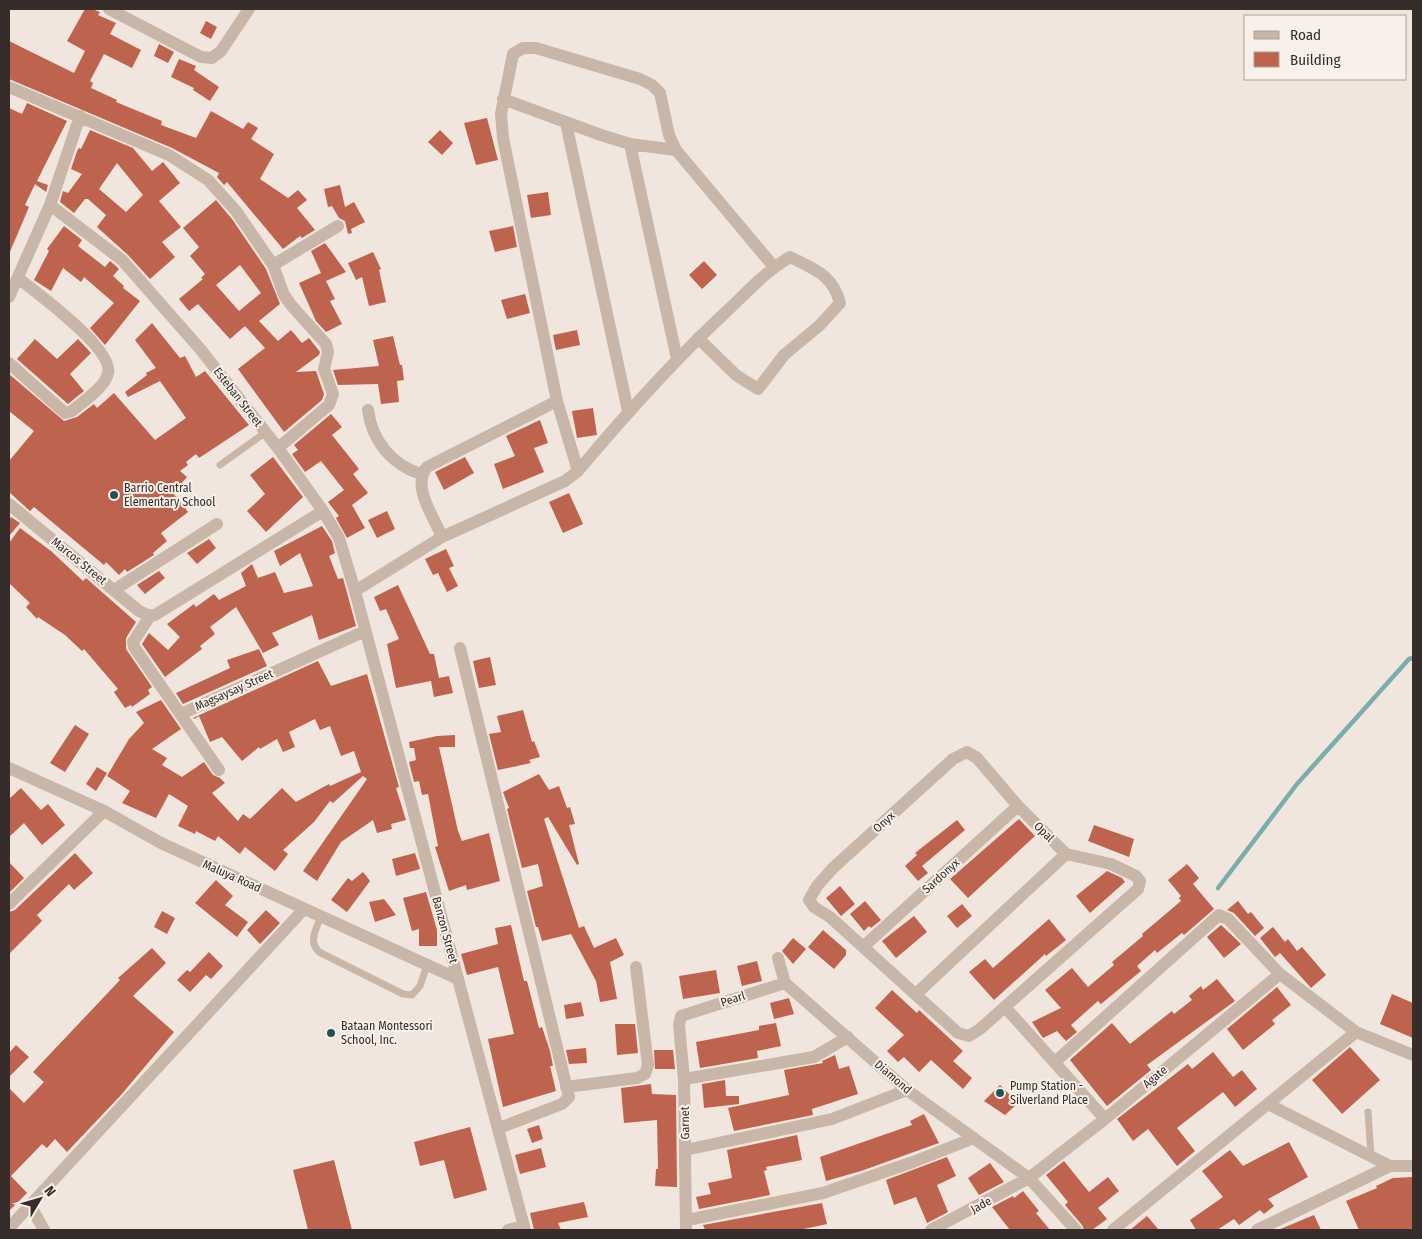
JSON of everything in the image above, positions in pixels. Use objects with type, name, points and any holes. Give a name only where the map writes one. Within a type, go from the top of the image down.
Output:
[{"type":"street","points":[[109,9],[201,57],[212,58],[221,51],[249,9]]},
{"type":"street","points":[[578,470],[557,401],[503,138],[501,114],[513,54],[523,48],[545,51],[640,79],[652,85],[660,94],[669,135],[676,150],[774,267]]},
{"type":"street","points":[[9,87],[170,155],[208,180],[236,211],[273,265],[288,300],[326,344],[328,352],[324,369],[333,394],[329,405],[278,448]]},
{"type":"street","points":[[504,100],[630,144],[676,150]]},
{"type":"street","points":[[9,297],[50,205],[80,116]]},
{"type":"street","points":[[566,123],[628,411]]},
{"type":"street","points":[[630,144],[677,360]]},
{"type":"street","name":"Esteban Street","points":[[50,205],[122,260],[202,350],[278,448],[323,511],[338,538],[366,631]]},
{"type":"street","points":[[273,265],[338,226]]},
{"type":"street","points":[[355,591],[442,537],[565,481],[578,470],[628,411],[698,338],[774,267],[790,257],[807,265],[833,282],[840,303],[820,325],[784,355],[758,389],[736,375],[698,338]]},
{"type":"street","points":[[9,363],[58,409],[65,413],[72,411],[106,380],[109,370],[105,358],[70,320],[18,278]]},
{"type":"street","points":[[442,537],[420,487],[421,474],[427,467],[557,401]]},
{"type":"street","points":[[368,410],[373,433],[384,449],[398,464],[421,474]]},
{"type":"street","name":"Marcos Street","points":[[9,504],[139,611],[150,616]]},
{"type":"street","points":[[150,616],[155,615],[323,511]]},
{"type":"street","points":[[114,590],[217,524]]},
{"type":"street","name":"Magsaysay Street","points":[[150,616],[133,642],[134,646],[181,714],[366,631]]},
{"type":"street","name":"Banzon Street","points":[[366,631],[458,979],[500,1128],[524,1228]]},
{"type":"street","points":[[460,648],[568,1097],[562,1104],[500,1128]]},
{"type":"street","points":[[181,714],[219,770]]},
{"type":"street","name":"Opal","points":[[967,752],[977,758],[1018,806],[1066,854]]},
{"type":"street","name":"Onyx","points":[[863,947],[830,917],[814,907],[809,900],[817,886],[833,868],[954,759],[967,752]]},
{"type":"street","name":"Maluya Road","points":[[10,770],[104,811],[160,844],[458,979]]},
{"type":"street","name":"Sardonyx","points":[[863,947],[1018,806]]},
{"type":"street","points":[[9,904],[104,811]]},
{"type":"street","points":[[863,947],[958,1033],[969,1036],[1005,1007],[1138,889],[1140,881],[1136,876],[1111,864],[1066,854],[916,994]]},
{"type":"street","points":[[9,1228],[304,909]]},
{"type":"street","points":[[1055,1062],[1219,916],[1228,919],[1280,974],[1356,1032],[1413,1055]]},
{"type":"street","points":[[778,958],[785,983]]},
{"type":"street","points":[[566,1087],[637,1078],[645,1074],[648,1066],[636,967]]},
{"type":"street","name":"Agate","points":[[1029,1178],[1105,1119],[1280,974]]},
{"type":"street","name":"Pearl","points":[[680,1016],[785,983]]},
{"type":"street","name":"Diamond","points":[[785,983],[907,1090],[1029,1178],[1076,1230]]},
{"type":"street","points":[[1005,1007],[1105,1119]]},
{"type":"street","name":"Garnet","points":[[680,1016],[679,1025],[684,1079],[687,1225]]},
{"type":"street","points":[[1113,1230],[1356,1032]]},
{"type":"street","points":[[684,1079],[814,1057],[848,1037]]},
{"type":"street","points":[[685,1150],[832,1118],[907,1090]]},
{"type":"street","points":[[1268,1104],[1390,1166],[1413,1166]]},
{"type":"street","points":[[687,1225],[823,1193],[913,1162],[974,1138]]},
{"type":"street","points":[[1257,1230],[1390,1166]]},
{"type":"street","name":"Jade","points":[[931,1230],[1029,1178]]},
{"type":"street","points":[[30,1205],[44,1230]]},
{"type":"street","points":[[508,1230],[524,1228]]},
{"type":"lane","points":[[220,464],[266,432]]},
{"type":"lane","points":[[321,916],[312,938],[316,948],[324,956],[403,994],[412,995],[416,991],[427,965]]},
{"type":"lane","points":[[1368,1112],[1371,1157]]},
{"type":"building","points":[[85,9],[100,12],[98,15],[116,23],[110,34],[141,50],[132,68],[104,54],[90,81],[93,83],[91,88],[117,100],[116,102],[162,121],[161,125],[196,138],[211,111],[243,129],[248,122],[258,128],[251,139],[274,154],[260,179],[288,198],[298,190],[307,200],[297,208],[315,230],[302,238],[300,236],[283,249],[227,182],[224,185],[217,177],[219,173],[172,148],[9,79],[9,41],[74,73],[85,51],[67,41]]},
{"type":"building","points":[[206,21],[217,27],[211,39],[200,33]]},
{"type":"building","points":[[159,44],[174,52],[168,63],[154,56]]},
{"type":"building","points":[[179,59],[196,66],[194,70],[219,87],[210,101],[193,90],[194,88],[171,77]]},
{"type":"building","points":[[27,103],[67,121],[37,181],[48,185],[46,192],[35,184],[25,205],[29,207],[9,254],[9,108],[22,114]]},
{"type":"building","points":[[487,118],[498,160],[476,165],[464,123]]},
{"type":"building","points":[[90,130],[133,148],[152,171],[163,162],[180,183],[159,201],[181,227],[162,242],[175,257],[150,279],[128,255],[97,227],[106,215],[88,199],[85,199],[74,213],[60,202],[63,191],[68,193],[82,174],[71,169],[77,151],[79,148],[81,149]],"holes":[[[117,163],[143,195],[126,212],[99,189]]]},
{"type":"building","points":[[440,130],[453,143],[442,155],[428,142]]},
{"type":"building","points":[[340,185],[345,207],[354,202],[365,222],[351,229],[352,233],[348,234],[345,221],[339,218],[332,206],[328,207],[324,189]]},
{"type":"building","points":[[548,192],[551,215],[531,218],[527,195]]},
{"type":"building","points":[[216,200],[232,219],[266,269],[280,304],[259,321],[278,341],[291,330],[302,343],[309,338],[320,352],[319,355],[296,372],[316,371],[324,394],[322,400],[284,432],[238,369],[265,348],[245,326],[230,339],[198,304],[189,311],[179,299],[203,279],[201,278],[205,274],[190,256],[199,247],[183,228]],"holes":[[[240,265],[261,293],[239,311],[216,285]]]},
{"type":"building","points":[[64,226],[82,240],[78,246],[105,267],[110,261],[116,266],[119,269],[113,276],[124,286],[123,288],[140,301],[105,345],[90,328],[114,303],[84,277],[81,282],[63,268],[51,291],[34,280],[49,251],[47,249]]},
{"type":"building","points":[[513,226],[517,247],[495,252],[489,231]]},
{"type":"building","points":[[325,243],[346,272],[326,281],[335,299],[330,301],[342,324],[326,332],[316,321],[299,283],[321,273],[311,251]]},
{"type":"building","points":[[373,252],[381,269],[379,270],[386,302],[369,306],[362,277],[356,280],[348,263]]},
{"type":"building","points":[[704,261],[717,275],[702,289],[689,275]]},
{"type":"building","points":[[525,294],[530,313],[507,319],[501,300]]},
{"type":"building","points":[[152,323],[180,358],[185,356],[196,377],[205,371],[249,425],[199,458],[196,454],[186,462],[188,465],[180,471],[187,477],[173,493],[188,512],[161,533],[167,541],[153,553],[154,555],[127,572],[125,569],[119,575],[106,562],[104,565],[34,507],[30,511],[9,492],[9,461],[34,431],[9,411],[9,374],[64,421],[77,417],[94,404],[97,408],[114,393],[155,440],[186,418],[160,381],[128,397],[125,392],[147,375],[146,373],[156,368],[135,340]]},
{"type":"building","points":[[577,330],[580,345],[556,350],[553,335]]},
{"type":"building","points":[[393,336],[400,365],[402,365],[404,380],[397,381],[399,402],[381,404],[378,384],[338,385],[333,370],[379,366],[373,340]]},
{"type":"building","points":[[35,339],[57,359],[78,339],[91,353],[70,374],[84,391],[68,404],[17,359]]},
{"type":"building","points":[[593,408],[597,435],[577,438],[572,411]]},
{"type":"building","points":[[331,414],[342,427],[332,435],[359,469],[353,474],[368,493],[352,505],[365,528],[347,538],[336,518],[339,516],[328,502],[344,490],[321,461],[305,472],[292,454],[298,450],[294,445]]},
{"type":"building","points":[[540,420],[548,443],[534,448],[544,472],[503,489],[494,464],[515,456],[506,436]]},
{"type":"building","points":[[273,457],[303,497],[266,532],[247,511],[265,494],[250,475]]},
{"type":"building","points":[[465,457],[474,473],[444,490],[435,472]]},
{"type":"building","points":[[569,493],[583,524],[563,533],[549,502]]},
{"type":"building","points":[[387,511],[395,529],[377,538],[368,520]]},
{"type":"building","points":[[11,517],[20,523],[9,536],[9,520]]},
{"type":"building","points":[[322,526],[332,541],[335,553],[329,556],[338,579],[343,578],[356,626],[319,640],[312,615],[272,633],[279,645],[263,653],[236,607],[210,627],[215,634],[200,646],[202,649],[165,677],[142,644],[149,633],[168,650],[180,637],[167,624],[194,604],[196,607],[214,594],[219,600],[246,586],[241,573],[252,564],[258,578],[275,572],[284,593],[313,586],[300,553],[280,566],[274,551]]},
{"type":"building","points":[[20,528],[51,551],[83,581],[86,578],[136,622],[126,638],[126,649],[152,687],[148,690],[150,694],[132,707],[131,705],[125,708],[114,692],[118,689],[84,649],[82,651],[65,635],[38,617],[37,619],[26,607],[30,603],[9,583],[9,543]]},
{"type":"building","points":[[209,539],[216,548],[197,564],[187,553]]},
{"type":"building","points":[[446,549],[454,566],[449,568],[458,586],[447,592],[438,573],[433,575],[425,559]]},
{"type":"building","points":[[159,571],[165,578],[145,594],[137,585]]},
{"type":"building","points":[[398,585],[430,654],[434,654],[439,678],[449,676],[453,693],[434,697],[431,681],[396,688],[387,644],[399,639],[386,609],[380,611],[374,597]]},
{"type":"building","points":[[259,649],[267,666],[183,704],[176,693],[230,668],[227,660]]},
{"type":"building","points":[[490,657],[496,685],[479,688],[473,661]]},
{"type":"building","points":[[318,661],[331,686],[367,674],[399,787],[396,788],[406,820],[391,824],[392,829],[377,833],[373,820],[341,842],[317,881],[303,871],[367,779],[363,776],[333,803],[330,801],[314,822],[283,850],[288,854],[275,871],[245,847],[240,854],[218,836],[215,841],[196,831],[195,834],[178,826],[188,806],[169,794],[156,818],[122,803],[130,791],[107,776],[129,739],[144,723],[136,712],[161,700],[181,729],[152,749],[167,758],[162,765],[182,777],[204,762],[213,775],[225,783],[212,793],[238,821],[243,814],[250,819],[282,788],[296,802],[329,784],[330,786],[361,772],[354,751],[341,756],[330,726],[320,730],[315,719],[289,732],[295,747],[283,752],[277,739],[260,749],[259,747],[242,761],[222,737],[210,742],[199,716],[193,718]]},
{"type":"building","points":[[523,710],[532,742],[534,741],[540,757],[529,760],[531,763],[498,770],[489,734],[501,732],[497,716]]},
{"type":"building","points":[[75,725],[89,734],[65,772],[50,763]]},
{"type":"building","points":[[455,735],[455,747],[439,747],[458,831],[462,841],[489,833],[500,881],[467,890],[466,885],[449,891],[435,847],[438,846],[428,794],[422,795],[419,781],[414,782],[409,762],[416,760],[414,748],[410,748],[409,742],[437,736]]},
{"type":"building","points":[[97,767],[107,773],[96,791],[86,784]]},
{"type":"building","points":[[539,774],[549,790],[559,786],[567,808],[570,807],[575,824],[569,825],[579,864],[577,865],[548,817],[544,819],[579,928],[584,926],[594,948],[616,938],[624,955],[610,962],[617,999],[600,1002],[596,981],[571,934],[542,941],[538,927],[536,927],[527,891],[543,886],[538,864],[522,868],[507,809],[509,808],[503,792]]},
{"type":"building","points":[[21,788],[41,810],[48,804],[65,825],[42,845],[24,823],[9,837],[9,799]]},
{"type":"building","points":[[1019,819],[1035,836],[968,898],[950,879]]},
{"type":"building","points":[[957,820],[965,830],[922,866],[928,873],[918,881],[905,866],[917,855],[915,853]]},
{"type":"building","points":[[1094,825],[1134,839],[1129,857],[1088,841]]},
{"type":"building","points":[[75,853],[93,873],[74,890],[69,884],[37,915],[42,921],[9,954],[9,912],[15,910]]},
{"type":"building","points":[[415,853],[420,869],[396,876],[392,859]]},
{"type":"building","points":[[9,862],[24,878],[9,893]]},
{"type":"building","points":[[1187,864],[1199,878],[1193,884],[1214,909],[1184,935],[1182,933],[1157,953],[1155,950],[1137,966],[1141,971],[1101,1004],[1098,1001],[1071,1025],[1077,1032],[1066,1041],[1057,1031],[1043,1038],[1032,1022],[1061,1008],[1045,990],[1072,968],[1088,987],[1114,965],[1112,962],[1181,901],[1179,898],[1181,896],[1168,880]]},
{"type":"building","points":[[1107,871],[1122,878],[1125,882],[1090,913],[1076,896]]},
{"type":"building","points":[[363,872],[370,881],[347,912],[331,900],[348,878],[352,881]]},
{"type":"building","points":[[216,880],[233,896],[225,905],[248,922],[237,937],[195,903]]},
{"type":"building","points":[[840,886],[855,904],[841,916],[826,898]]},
{"type":"building","points":[[426,892],[437,930],[437,946],[419,946],[419,929],[412,931],[403,898]]},
{"type":"building","points":[[384,899],[396,915],[375,922],[369,902]]},
{"type":"building","points":[[865,901],[881,920],[864,931],[850,914]]},
{"type":"building","points":[[1238,901],[1248,914],[1251,912],[1264,928],[1255,936],[1234,913],[1227,910]]},
{"type":"building","points":[[962,904],[972,916],[957,928],[947,916]]},
{"type":"building","points":[[266,910],[280,923],[260,944],[247,930]]},
{"type":"building","points":[[162,911],[175,918],[167,934],[154,927]]},
{"type":"building","points":[[914,916],[927,932],[896,958],[882,941]]},
{"type":"building","points":[[1049,919],[1066,940],[1046,956],[1045,954],[994,1000],[969,972],[985,959],[993,968]]},
{"type":"building","points":[[511,925],[524,981],[527,981],[539,1028],[542,1027],[550,1051],[553,1066],[550,1066],[556,1091],[503,1107],[488,1039],[514,1034],[498,967],[467,975],[461,954],[498,944],[495,928]]},
{"type":"building","points":[[1221,925],[1241,944],[1224,958],[1207,937]]},
{"type":"building","points":[[1273,927],[1285,942],[1288,939],[1297,951],[1302,947],[1326,975],[1311,988],[1280,953],[1275,957],[1260,938]]},
{"type":"building","points":[[823,930],[846,950],[846,955],[834,969],[808,947]]},
{"type":"building","points":[[793,938],[806,949],[793,964],[782,951]]},
{"type":"building","points":[[152,948],[166,963],[133,996],[174,1032],[121,1095],[67,1152],[55,1139],[47,1148],[42,1144],[11,1176],[27,1193],[9,1211],[9,1088],[24,1103],[44,1082],[33,1072],[120,980],[118,978]]},
{"type":"building","points":[[209,952],[223,966],[211,979],[206,975],[190,992],[177,980],[187,970],[190,972]]},
{"type":"building","points":[[757,961],[762,981],[742,986],[737,966]]},
{"type":"building","points":[[716,970],[720,993],[683,999],[679,976]]},
{"type":"building","points":[[1217,979],[1235,1001],[1147,1065],[1151,1070],[1107,1106],[1070,1060],[1112,1023],[1130,1044],[1172,1011],[1174,1014],[1192,1000],[1189,996],[1201,986],[1203,990]]},
{"type":"building","points":[[1277,987],[1291,1005],[1272,1020],[1275,1024],[1243,1050],[1227,1029]]},
{"type":"building","points":[[892,990],[917,1013],[919,1010],[963,1051],[953,1061],[972,1078],[963,1089],[931,1060],[919,1072],[904,1057],[898,1062],[887,1051],[904,1035],[875,1008]]},
{"type":"building","points":[[1392,994],[1413,1003],[1413,1038],[1380,1024]]},
{"type":"building","points":[[789,998],[794,1014],[774,1019],[770,1003]]},
{"type":"building","points":[[581,1002],[584,1016],[566,1019],[564,1005]]},
{"type":"building","points":[[776,1023],[781,1046],[757,1051],[758,1058],[700,1068],[696,1042],[759,1030],[759,1026]]},
{"type":"building","points":[[615,1024],[635,1024],[638,1053],[617,1055]]},
{"type":"building","points":[[16,1045],[29,1057],[9,1077],[9,1053]]},
{"type":"building","points":[[1350,1047],[1380,1080],[1342,1114],[1312,1080]]},
{"type":"building","points":[[586,1048],[587,1063],[569,1064],[566,1050]]},
{"type":"building","points":[[654,1050],[673,1050],[675,1069],[655,1069]]},
{"type":"building","points":[[1213,1052],[1233,1077],[1242,1070],[1257,1089],[1235,1107],[1223,1092],[1177,1128],[1195,1151],[1177,1166],[1148,1129],[1133,1141],[1117,1119],[1188,1064],[1192,1069]]},
{"type":"building","points":[[835,1055],[839,1069],[849,1066],[858,1094],[812,1109],[813,1115],[734,1131],[728,1108],[789,1095],[784,1070],[823,1063],[822,1061]]},
{"type":"building","points":[[725,1080],[726,1096],[739,1096],[739,1104],[704,1108],[702,1084]]},
{"type":"building","points":[[651,1084],[652,1094],[676,1095],[677,1187],[655,1186],[656,1169],[658,1169],[657,1120],[624,1123],[621,1088]]},
{"type":"building","name":"Pump Station - Silverland Place","points":[[1000,1085],[1018,1103],[1005,1115],[984,1101]]},
{"type":"building","points":[[924,1114],[939,1143],[861,1171],[826,1181],[820,1157],[912,1125],[910,1121]]},
{"type":"building","points":[[539,1125],[543,1139],[532,1143],[527,1129]]},
{"type":"building","points":[[470,1127],[487,1190],[454,1199],[444,1160],[420,1166],[414,1142]]},
{"type":"building","points":[[797,1135],[802,1160],[766,1167],[767,1170],[764,1171],[770,1195],[699,1209],[696,1197],[711,1194],[708,1183],[732,1178],[727,1150]]},
{"type":"building","points":[[1289,1142],[1308,1177],[1268,1199],[1274,1206],[1264,1214],[1260,1210],[1239,1225],[1234,1219],[1217,1230],[1196,1230],[1190,1220],[1223,1197],[1202,1171],[1230,1150],[1243,1166]]},
{"type":"building","points":[[541,1148],[546,1167],[520,1174],[515,1155]]},
{"type":"building","points":[[947,1157],[956,1176],[937,1185],[948,1212],[927,1223],[916,1197],[894,1205],[886,1180]]},
{"type":"building","points":[[334,1160],[352,1230],[308,1230],[293,1170]]},
{"type":"building","points":[[1064,1161],[1089,1192],[1108,1177],[1119,1191],[1098,1208],[1107,1219],[1092,1230],[1084,1230],[1065,1205],[1068,1202],[1046,1175]]},
{"type":"building","points":[[990,1163],[1004,1182],[979,1195],[968,1178]]},
{"type":"building","points":[[1413,1177],[1413,1230],[1359,1230],[1346,1201],[1377,1188],[1376,1186],[1393,1178]]},
{"type":"building","points":[[1023,1191],[1039,1211],[1036,1213],[1050,1230],[1010,1230],[992,1207],[1013,1196],[1014,1198]]},
{"type":"building","points":[[584,1202],[588,1217],[558,1223],[561,1230],[534,1230],[530,1213]]},
{"type":"building","points":[[822,1203],[827,1224],[799,1230],[705,1230],[703,1225]]},
{"type":"building","points":[[1314,1215],[1321,1230],[1278,1230]]},
{"type":"building","points":[[1147,1216],[1159,1230],[1130,1230]]},
{"type":"waterway","points":[[1218,888],[1297,784],[1409,659],[1413,658]]},
{"type":"place","name":"Barrio Central Elementary School","points":[[114,495]]},
{"type":"place","name":"Bataan Montessori School, Inc.","points":[[331,1033]]},
{"type":"place","name":"Pump Station - Silverland Place","points":[[1000,1093]]}]
